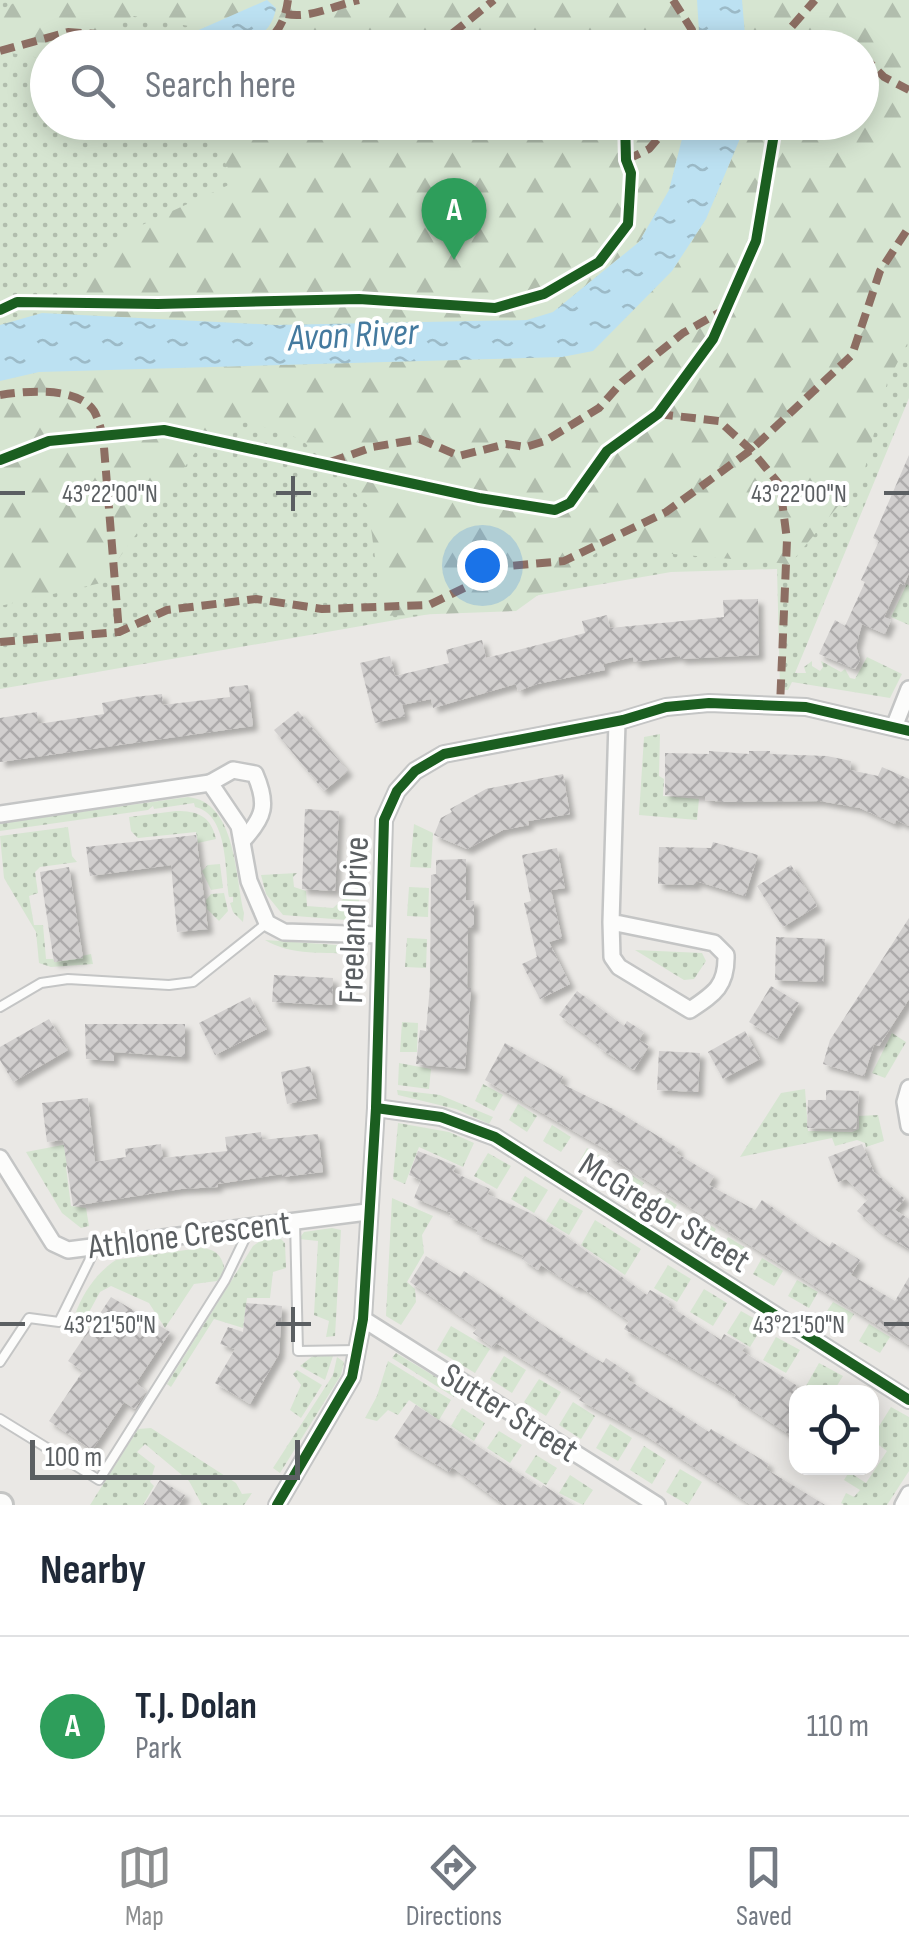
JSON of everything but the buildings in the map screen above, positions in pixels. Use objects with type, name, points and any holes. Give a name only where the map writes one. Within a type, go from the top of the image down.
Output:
[{"type":"street","points":[[902,729],[909,689]]},
{"type":"street","name":"Freeland Drive","points":[[277,1505],[352,1377],[363,1319],[376,1108],[384,820],[397,791],[414,771],[444,754],[617,722],[666,707],[709,703],[806,708],[902,729]]},
{"type":"street","points":[[611,922],[714,943],[726,956],[727,973],[714,994],[690,1010],[619,968],[612,957],[611,922],[617,722]]},
{"type":"street","points":[[0,814],[210,783],[233,770],[255,774],[264,796],[259,824],[242,840]]},
{"type":"street","points":[[210,783],[239,826],[249,881],[266,924],[284,932],[379,934]]},
{"type":"street","points":[[909,1088],[909,1126]]},
{"type":"street","name":"McGregor Street","points":[[376,1108],[442,1117],[495,1137],[909,1400]]},
{"type":"street","name":"Athlone Crescent","points":[[0,1158],[53,1243],[68,1250],[367,1212]]},
{"type":"street","name":"Sutter Street","points":[[363,1319],[657,1505]]},
{"type":"street","points":[[902,1505],[909,1494]]},
{"type":"lane","points":[[0,1007],[41,983],[68,979],[169,986],[193,982],[266,924]]},
{"type":"lane","points":[[296,1221],[298,1351],[357,1350]]},
{"type":"lane","points":[[0,1420],[99,1480],[225,1280],[250,1227]]},
{"type":"lane","points":[[0,1362],[29,1318],[60,1322],[96,1246]]},
{"type":"green space","points":[[0,0],[909,0],[909,398],[795,673],[806,673],[804,667],[812,661],[812,666],[820,671],[821,661],[841,672],[845,669],[855,679],[867,657],[902,674],[890,698],[792,682],[788,690],[780,690],[777,569],[671,572],[0,689]]},
{"type":"green space","points":[[20,0],[697,0],[699,30],[205,30],[134,16],[102,30],[30,30],[30,56],[0,51],[0,10]]},
{"type":"green space","points":[[742,0],[909,0],[909,340],[887,383],[863,476],[790,564],[603,548],[516,611],[383,616],[368,506],[301,439],[241,420],[202,443],[101,583],[0,606],[0,381],[39,372],[562,357],[672,271],[706,219],[739,140],[879,140],[879,30],[745,30]]},
{"type":"green space","points":[[214,140],[682,140],[669,190],[639,242],[553,312],[527,320],[276,325],[42,313],[129,231],[235,182]]},
{"type":"green space","points":[[909,586],[909,625],[891,617]]},
{"type":"green space","points":[[660,734],[659,776],[664,779],[663,796],[699,799],[697,820],[639,815],[644,737]]},
{"type":"green space","points":[[188,797],[204,802],[224,826],[235,861],[243,922],[230,903],[233,897],[229,897],[219,831],[214,820],[194,803],[0,831],[0,823]]},
{"type":"green space","points":[[176,811],[202,816],[211,825],[216,839],[198,843],[196,832],[138,838],[131,831],[129,817]]},
{"type":"green space","points":[[414,824],[433,833],[431,868],[410,867]]},
{"type":"green space","points":[[68,827],[72,856],[77,862],[40,867],[35,872],[38,893],[29,896],[34,925],[43,925],[46,959],[55,962],[91,954],[93,964],[51,967],[39,963],[36,932],[4,878],[0,836]]},
{"type":"green space","points":[[220,864],[223,888],[211,890],[202,871],[208,865]]},
{"type":"green space","points":[[297,873],[293,877],[294,887],[306,891],[307,906],[333,908],[360,884],[358,921],[283,915],[266,894],[261,875]]},
{"type":"green space","points":[[409,887],[429,888],[428,917],[407,916]]},
{"type":"green space","points":[[224,893],[228,911],[219,921],[207,909],[206,900],[211,894]]},
{"type":"green space","points":[[407,938],[427,939],[426,968],[405,967]]},
{"type":"green space","points":[[265,940],[357,948],[356,954],[309,952],[286,949]]},
{"type":"green space","points":[[635,950],[702,953],[706,961],[694,979],[684,980]]},
{"type":"green space","points":[[402,1022],[418,1023],[417,1052],[400,1052]]},
{"type":"green space","points":[[892,1033],[906,1042],[885,1078],[872,1073]]},
{"type":"green space","points":[[399,1063],[431,1069],[429,1089],[398,1085]]},
{"type":"green space","points":[[483,1084],[503,1095],[494,1111],[475,1101]]},
{"type":"green space","points":[[805,1089],[808,1131],[852,1132],[859,1129],[859,1116],[878,1115],[884,1141],[866,1147],[857,1140],[835,1146],[832,1138],[740,1157],[781,1093]]},
{"type":"green space","points":[[397,1090],[440,1095],[493,1117],[489,1124],[456,1109],[398,1095]]},
{"type":"green space","points":[[518,1104],[537,1116],[527,1132],[509,1120]]},
{"type":"green space","points":[[398,1123],[449,1132],[474,1143],[463,1167],[419,1147],[405,1184],[393,1179]]},
{"type":"green space","points":[[552,1125],[571,1137],[561,1152],[543,1141]]},
{"type":"green space","points":[[78,1142],[66,1167],[71,1206],[86,1208],[89,1226],[81,1228],[62,1213],[26,1152]]},
{"type":"green space","points":[[587,1148],[606,1160],[596,1175],[578,1164]]},
{"type":"green space","points":[[488,1153],[511,1166],[497,1189],[474,1176]]},
{"type":"green space","points":[[625,1171],[644,1183],[634,1198],[615,1187]]},
{"type":"green space","points":[[525,1176],[548,1190],[534,1213],[511,1199]]},
{"type":"green space","points":[[658,1193],[677,1205],[667,1220],[649,1209]]},
{"type":"green space","points":[[392,1198],[433,1216],[422,1235],[424,1253],[407,1282],[415,1289],[416,1302],[401,1325],[386,1316]]},
{"type":"green space","points":[[560,1198],[583,1211],[569,1235],[546,1221]]},
{"type":"green space","points":[[696,1216],[716,1229],[707,1245],[686,1232]]},
{"type":"green space","points":[[595,1220],[641,1249],[625,1275],[581,1245]]},
{"type":"green space","points":[[341,1230],[335,1336],[326,1337],[329,1321],[314,1315],[318,1241],[299,1239],[304,1232]]},
{"type":"green space","points":[[278,1236],[285,1243],[286,1268],[273,1272],[270,1298],[247,1298],[243,1328],[214,1319],[171,1387],[167,1384],[253,1246]]},
{"type":"green space","points":[[728,1237],[749,1250],[740,1266],[718,1253]]},
{"type":"green space","points":[[200,1248],[217,1254],[225,1271],[217,1281],[194,1284],[165,1328],[149,1303],[111,1286],[100,1292],[88,1314],[92,1322],[85,1333],[75,1315],[91,1284],[109,1265],[116,1260]]},
{"type":"green space","points":[[762,1258],[783,1271],[774,1286],[753,1274]]},
{"type":"green space","points":[[668,1265],[691,1279],[677,1302],[654,1288]]},
{"type":"green space","points":[[797,1280],[818,1292],[809,1308],[788,1296]]},
{"type":"green space","points":[[704,1289],[727,1303],[713,1326],[690,1312]]},
{"type":"green space","points":[[833,1302],[854,1314],[844,1330],[823,1317]]},
{"type":"green space","points":[[741,1311],[764,1324],[750,1347],[727,1333]]},
{"type":"green space","points":[[869,1324],[890,1337],[880,1353],[859,1341]]},
{"type":"green space","points":[[451,1326],[490,1349],[475,1373],[437,1350]]},
{"type":"green space","points":[[776,1337],[800,1350],[786,1373],[763,1360]]},
{"type":"green space","points":[[396,1353],[456,1389],[454,1397],[392,1358]]},
{"type":"green space","points":[[314,1355],[333,1356],[325,1380],[300,1366]]},
{"type":"green space","points":[[504,1356],[526,1370],[512,1393],[490,1379]]},
{"type":"green space","points":[[337,1357],[344,1362],[341,1375],[280,1473],[273,1468],[333,1375]]},
{"type":"green space","points":[[388,1361],[451,1400],[439,1420],[409,1400],[398,1415],[388,1410],[377,1421],[365,1418]]},
{"type":"green space","points":[[819,1363],[843,1376],[837,1385],[807,1385]]},
{"type":"green space","points":[[297,1370],[322,1385],[301,1418],[290,1410],[301,1385],[293,1374]]},
{"type":"green space","points":[[539,1379],[561,1392],[546,1416],[524,1402]]},
{"type":"green space","points":[[573,1402],[595,1416],[581,1439],[559,1425]]},
{"type":"green space","points":[[891,1407],[909,1417],[909,1471],[887,1505],[844,1505],[841,1503],[846,1493],[854,1497],[860,1490],[844,1480],[847,1475],[866,1483],[871,1475],[879,1475],[879,1463],[887,1451],[879,1445],[879,1426]]},
{"type":"green space","points":[[462,1408],[485,1423],[474,1441],[451,1426]]},
{"type":"green space","points":[[610,1424],[632,1438],[618,1461],[596,1448]]},
{"type":"green space","points":[[151,1428],[236,1483],[242,1494],[252,1493],[244,1505],[202,1505],[189,1481],[145,1444],[137,1452],[155,1466],[150,1482],[154,1486],[143,1505],[90,1505],[138,1429]]},
{"type":"green space","points":[[499,1431],[522,1445],[510,1463],[487,1448]]},
{"type":"green space","points":[[644,1446],[666,1460],[652,1484],[630,1470]]},
{"type":"green space","points":[[536,1455],[557,1468],[546,1485],[525,1472]]},
{"type":"green space","points":[[680,1469],[702,1482],[688,1505],[666,1492]]},
{"type":"green space","points":[[570,1475],[593,1490],[583,1505],[559,1493]]},
{"type":"water","points":[[267,0],[276,8],[265,30],[199,30]]},
{"type":"water","points":[[697,0],[742,0],[745,30],[699,30]]},
{"type":"water","name":"Avon River","points":[[682,140],[739,140],[706,219],[672,271],[593,351],[562,357],[39,372],[0,381],[0,325],[42,313],[276,325],[527,320],[553,312],[639,242],[669,190]]},
{"type":"marked path","points":[[277,30],[288,0]]},
{"type":"marked path","points":[[286,14],[313,13],[359,0]]},
{"type":"marked path","points":[[456,30],[494,0]]},
{"type":"marked path","points":[[673,0],[692,30]]},
{"type":"marked path","points":[[789,30],[815,0]]},
{"type":"marked path","points":[[0,51],[30,43]]},
{"type":"marked path","points":[[879,72],[909,90]]},
{"type":"marked path","points":[[626,160],[649,149],[657,140]]},
{"type":"marked path","points":[[0,642],[119,632],[167,610],[256,599],[322,609],[429,605],[509,566],[564,561],[666,512],[751,450],[852,355],[880,271],[909,227]]},
{"type":"marked path","points":[[330,462],[373,447],[420,439],[459,456],[506,444],[526,447],[545,441],[599,408],[622,382],[683,333],[722,311]]},
{"type":"marked path","points":[[0,395],[64,394],[86,403],[95,414],[103,435],[119,632]]},
{"type":"marked path","points":[[658,414],[719,421],[751,450],[780,485],[787,540],[780,706]]},
{"type":"cycle path","points":[[0,310],[17,302],[158,304],[359,299],[495,308],[544,294],[599,262],[628,224],[631,173],[625,140]]},
{"type":"cycle path","points":[[0,460],[49,441],[164,430],[479,498],[555,510],[570,503],[607,451],[658,414],[713,339],[756,241],[773,140]]},
{"type":"cycle path","points":[[277,1505],[352,1377],[363,1319],[376,1108],[384,820],[397,791],[415,771],[444,754],[623,720],[666,707],[709,703],[806,707],[909,731]]},
{"type":"cycle path","points":[[376,1108],[441,1117],[495,1137],[909,1400]]},
{"type":"place","name":"T.J. Dolan","points":[[454,260]]}]
